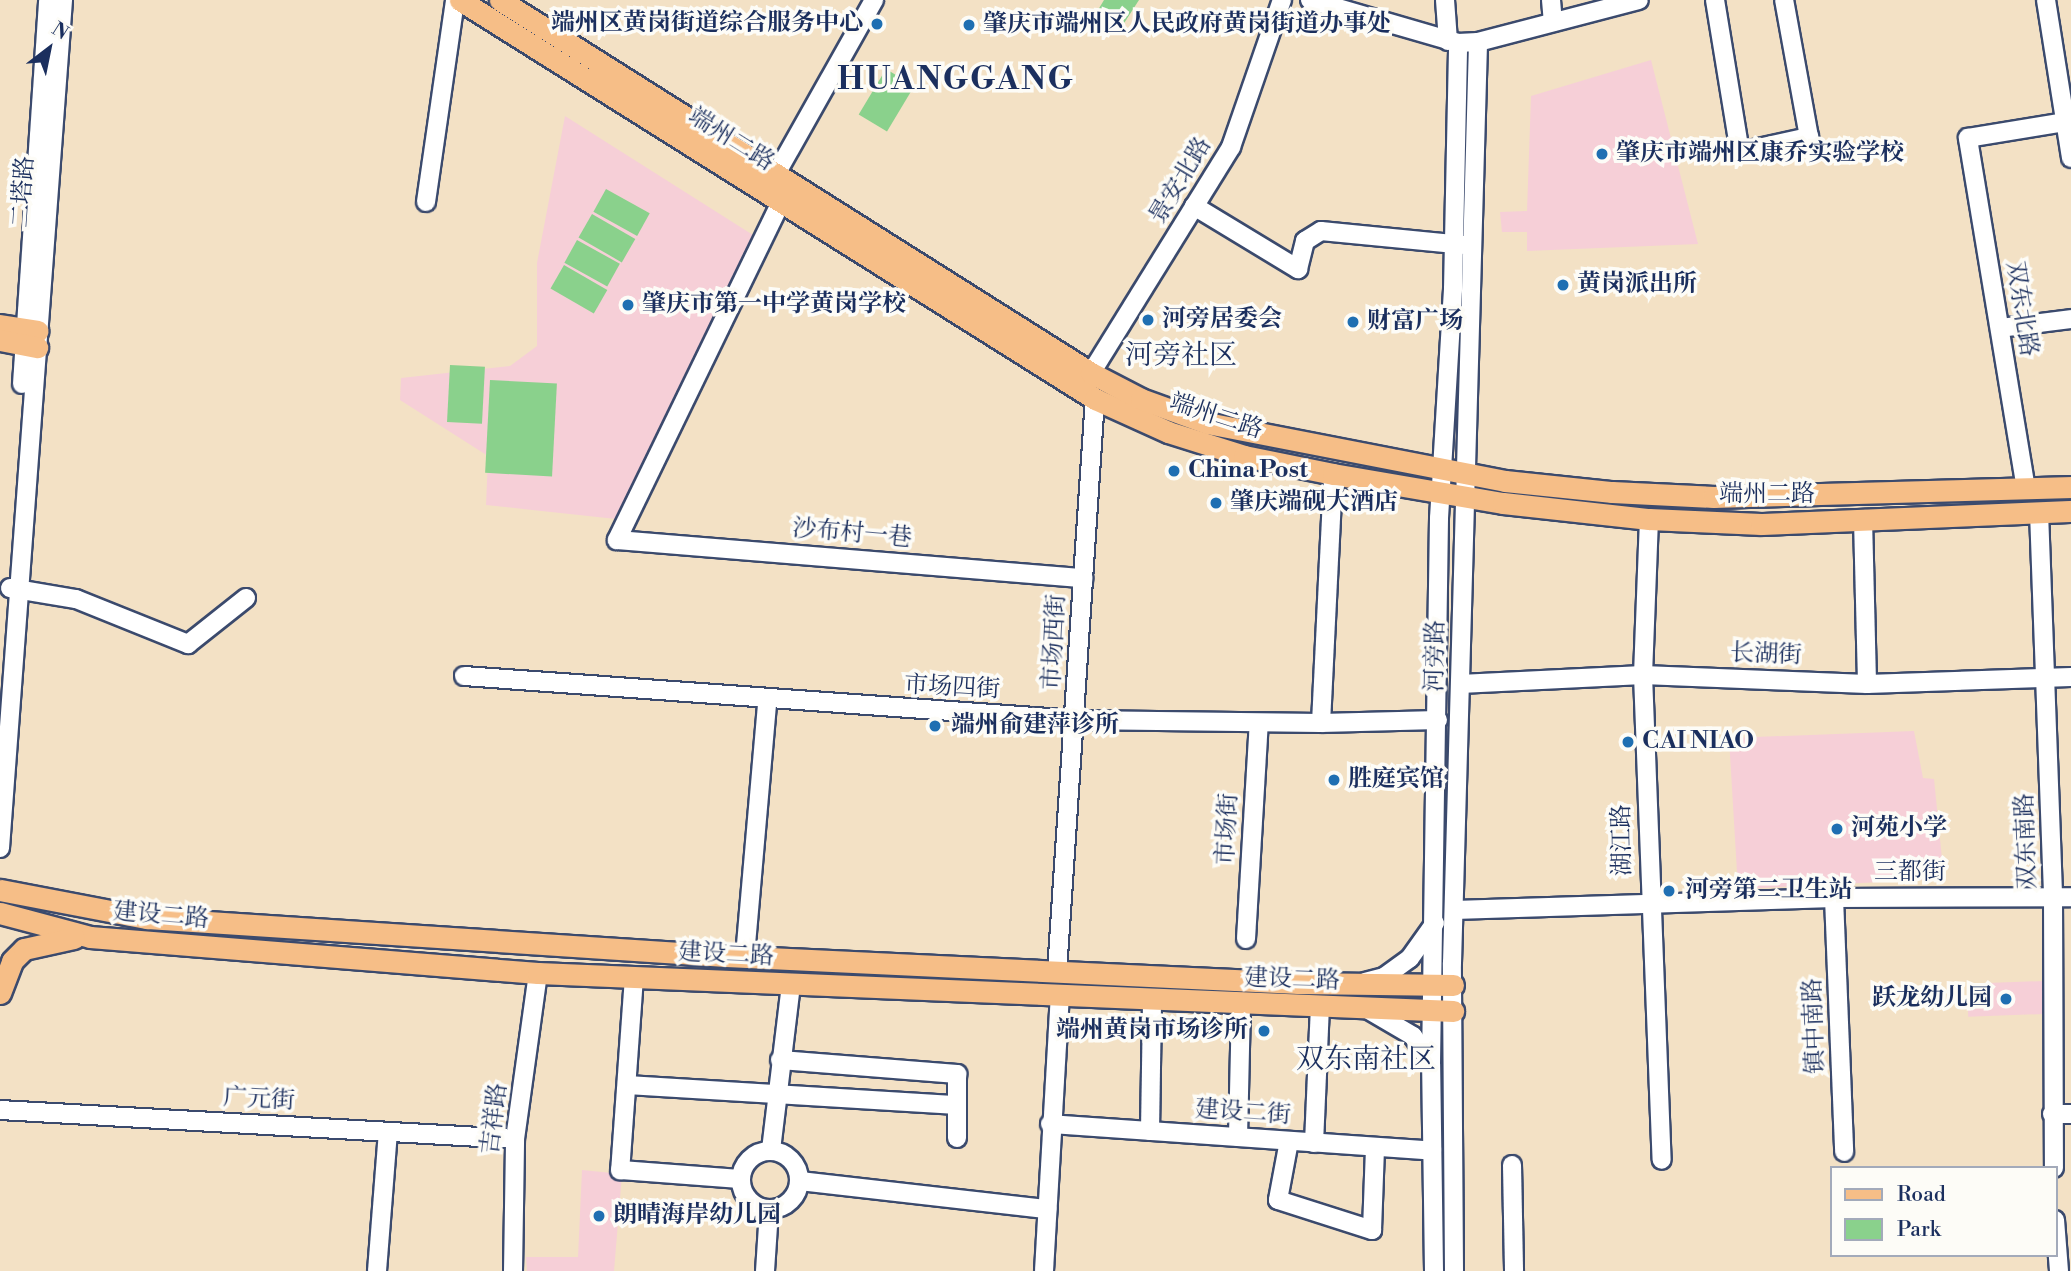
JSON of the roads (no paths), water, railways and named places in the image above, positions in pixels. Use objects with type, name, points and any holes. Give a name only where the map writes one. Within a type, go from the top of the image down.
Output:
[{"type":"main road","name":"端州二路","points":[[458,0],[1095,399],[1168,432],[1232,452],[1333,474],[1503,503],[1649,519],[1761,524],[2071,511]]},
{"type":"main road","name":"端州二路","points":[[499,0],[1091,373],[1141,399],[1207,423],[1505,481],[1714,497],[2071,487]]},
{"type":"main road","points":[[0,325],[31,338]]},
{"type":"main road","points":[[0,340],[31,338]]},
{"type":"main road","points":[[1370,480],[1375,456]]},
{"type":"main road","points":[[1503,503],[1505,481]]},
{"type":"main road","name":"建设二路","points":[[0,890],[147,918],[745,957],[1298,983],[1444,985]]},
{"type":"main road","name":"建设二路","points":[[0,913],[90,937],[538,973],[1443,1011]]},
{"type":"main road","points":[[142,941],[141,924],[147,918]]},
{"type":"main road","points":[[0,993],[12,961],[24,949],[52,939],[90,937]]},
{"type":"main road","points":[[1298,983],[1298,1006]]},
{"type":"street","name":"二塔路","points":[[0,848],[31,338],[48,0]]},
{"type":"street","name":"二塔路","points":[[31,338],[63,0]]},
{"type":"street","points":[[426,202],[458,0]]},
{"type":"street","points":[[776,174],[873,0]]},
{"type":"street","name":"景安北路","points":[[1091,373],[1231,147],[1282,0]]},
{"type":"street","points":[[1310,0],[1453,42],[1478,42],[1639,0]]},
{"type":"street","name":"河旁路","points":[[1444,985],[1437,920],[1440,469],[1454,244],[1453,42],[1445,0]]},
{"type":"street","points":[[1551,0],[1553,22]]},
{"type":"street","points":[[1715,0],[1740,152],[1809,137],[1784,0]]},
{"type":"street","points":[[2046,0],[2068,121],[2071,158]]},
{"type":"street","name":"河旁路","points":[[1454,1271],[1443,1011],[1454,911],[1464,496],[1475,246],[1478,42]]},
{"type":"street","name":"双东北路","points":[[2026,489],[1968,138],[2068,121]]},
{"type":"street","name":"沙布村一巷","points":[[781,202],[617,540],[1083,578]]},
{"type":"street","points":[[1194,206],[1298,269],[1305,241],[1321,231],[1475,246]]},
{"type":"street","points":[[2000,328],[2071,319]]},
{"type":"street","name":"市场西街","points":[[1057,971],[1076,720],[1095,399]]},
{"type":"street","points":[[1321,723],[1333,474]]},
{"type":"street","name":"双东南路","points":[[2039,512],[2046,677],[2062,897],[2052,1114],[2054,1166]]},
{"type":"street","name":"湖江路","points":[[1649,519],[1643,674],[1649,904],[1662,1160]]},
{"type":"street","points":[[1863,519],[1867,684]]},
{"type":"street","name":"二塔路","points":[[0,715],[14,589]]},
{"type":"street","points":[[14,589],[76,598],[188,644],[246,598]]},
{"type":"street","name":"长湖街","points":[[1460,684],[1643,674],[1867,684],[2071,677]]},
{"type":"street","name":"市场四街","points":[[464,676],[767,702],[1076,720],[1321,723],[1438,720]]},
{"type":"street","points":[[745,957],[767,702]]},
{"type":"street","name":"市场街","points":[[1247,939],[1259,723]]},
{"type":"street","name":"三都街","points":[[1454,911],[1834,898],[2062,897]]},
{"type":"street","name":"镇中南路","points":[[1834,898],[1844,1152]]},
{"type":"street","points":[[1362,982],[1384,977],[1410,958],[1437,920]]},
{"type":"street","name":"吉祥路","points":[[513,1271],[515,1139],[538,973]]},
{"type":"street","points":[[634,977],[620,1170],[741,1179]]},
{"type":"street","points":[[771,1150],[775,1094],[791,985]]},
{"type":"street","points":[[1044,1271],[1050,1124],[1060,996]]},
{"type":"street","points":[[1150,1131],[1153,1000]]},
{"type":"street","points":[[1238,1137],[1241,1004]]},
{"type":"street","points":[[1314,1143],[1320,1007]]},
{"type":"street","points":[[1367,1009],[1413,1036],[1432,1064]]},
{"type":"street","name":"河旁路","points":[[1434,1271],[1432,1064],[1443,1011]]},
{"type":"street","points":[[780,1060],[957,1074],[957,1138]]},
{"type":"street","points":[[628,1085],[956,1105]]},
{"type":"street","name":"广元街","points":[[0,1110],[515,1139]]},
{"type":"street","points":[[2052,1114],[2071,1114]]},
{"type":"street","name":"建设二街","points":[[1050,1124],[1432,1151]]},
{"type":"street","points":[[377,1271],[388,1132]]},
{"type":"street","points":[[1289,1141],[1278,1200],[1372,1230],[1375,1147]]},
{"type":"street","points":[[771,1150],[795,1164],[800,1181],[786,1205],[769,1210],[750,1202],[741,1179],[751,1157],[771,1150]]},
{"type":"street","points":[[1512,1165],[1514,1271]]},
{"type":"street","points":[[800,1181],[1047,1209]]},
{"type":"street","points":[[765,1271],[769,1210]]},
{"type":"street","points":[[2057,1246],[2059,1271]]},
{"type":"place","name":"端州区黄岗街道综合服务中心","points":[[877,24]]},
{"type":"place","name":"肇庆市端州区人民政府黄岗街道办事处","points":[[969,25]]},
{"type":"place","name":"肇庆市端州区康乔实验学校","points":[[1602,154]]},
{"type":"place","name":"黄岗派出所","points":[[1563,285]]},
{"type":"place","name":"肇庆市第一中学黄岗学校","points":[[628,305]]},
{"type":"place","name":"河旁居委会","points":[[1148,320]]},
{"type":"place","name":"财富广场","points":[[1353,322]]},
{"type":"place","name":"China Post","points":[[1174,471]]},
{"type":"place","name":"肇庆端砚大酒店","points":[[1216,503]]},
{"type":"place","name":"端州俞建萍诊所","points":[[935,726]]},
{"type":"place","name":"CAI NIAO","points":[[1628,742]]},
{"type":"place","name":"胜庭宾馆","points":[[1334,780]]},
{"type":"place","name":"河苑小学","points":[[1837,829]]},
{"type":"place","name":"河旁第二卫生站","points":[[1669,891]]},
{"type":"place","name":"跃龙幼儿园","points":[[2006,999]]},
{"type":"place","name":"端州黄岗市场诊所","points":[[1264,1031]]},
{"type":"place","name":"朗晴海岸幼儿园","points":[[599,1216]]},
{"type":"district","name":"HUANGGANG","points":[[956,79]]},
{"type":"district","name":"河旁社区","points":[[1181,356]]},
{"type":"district","name":"双东南社区","points":[[1366,1060]]}]
